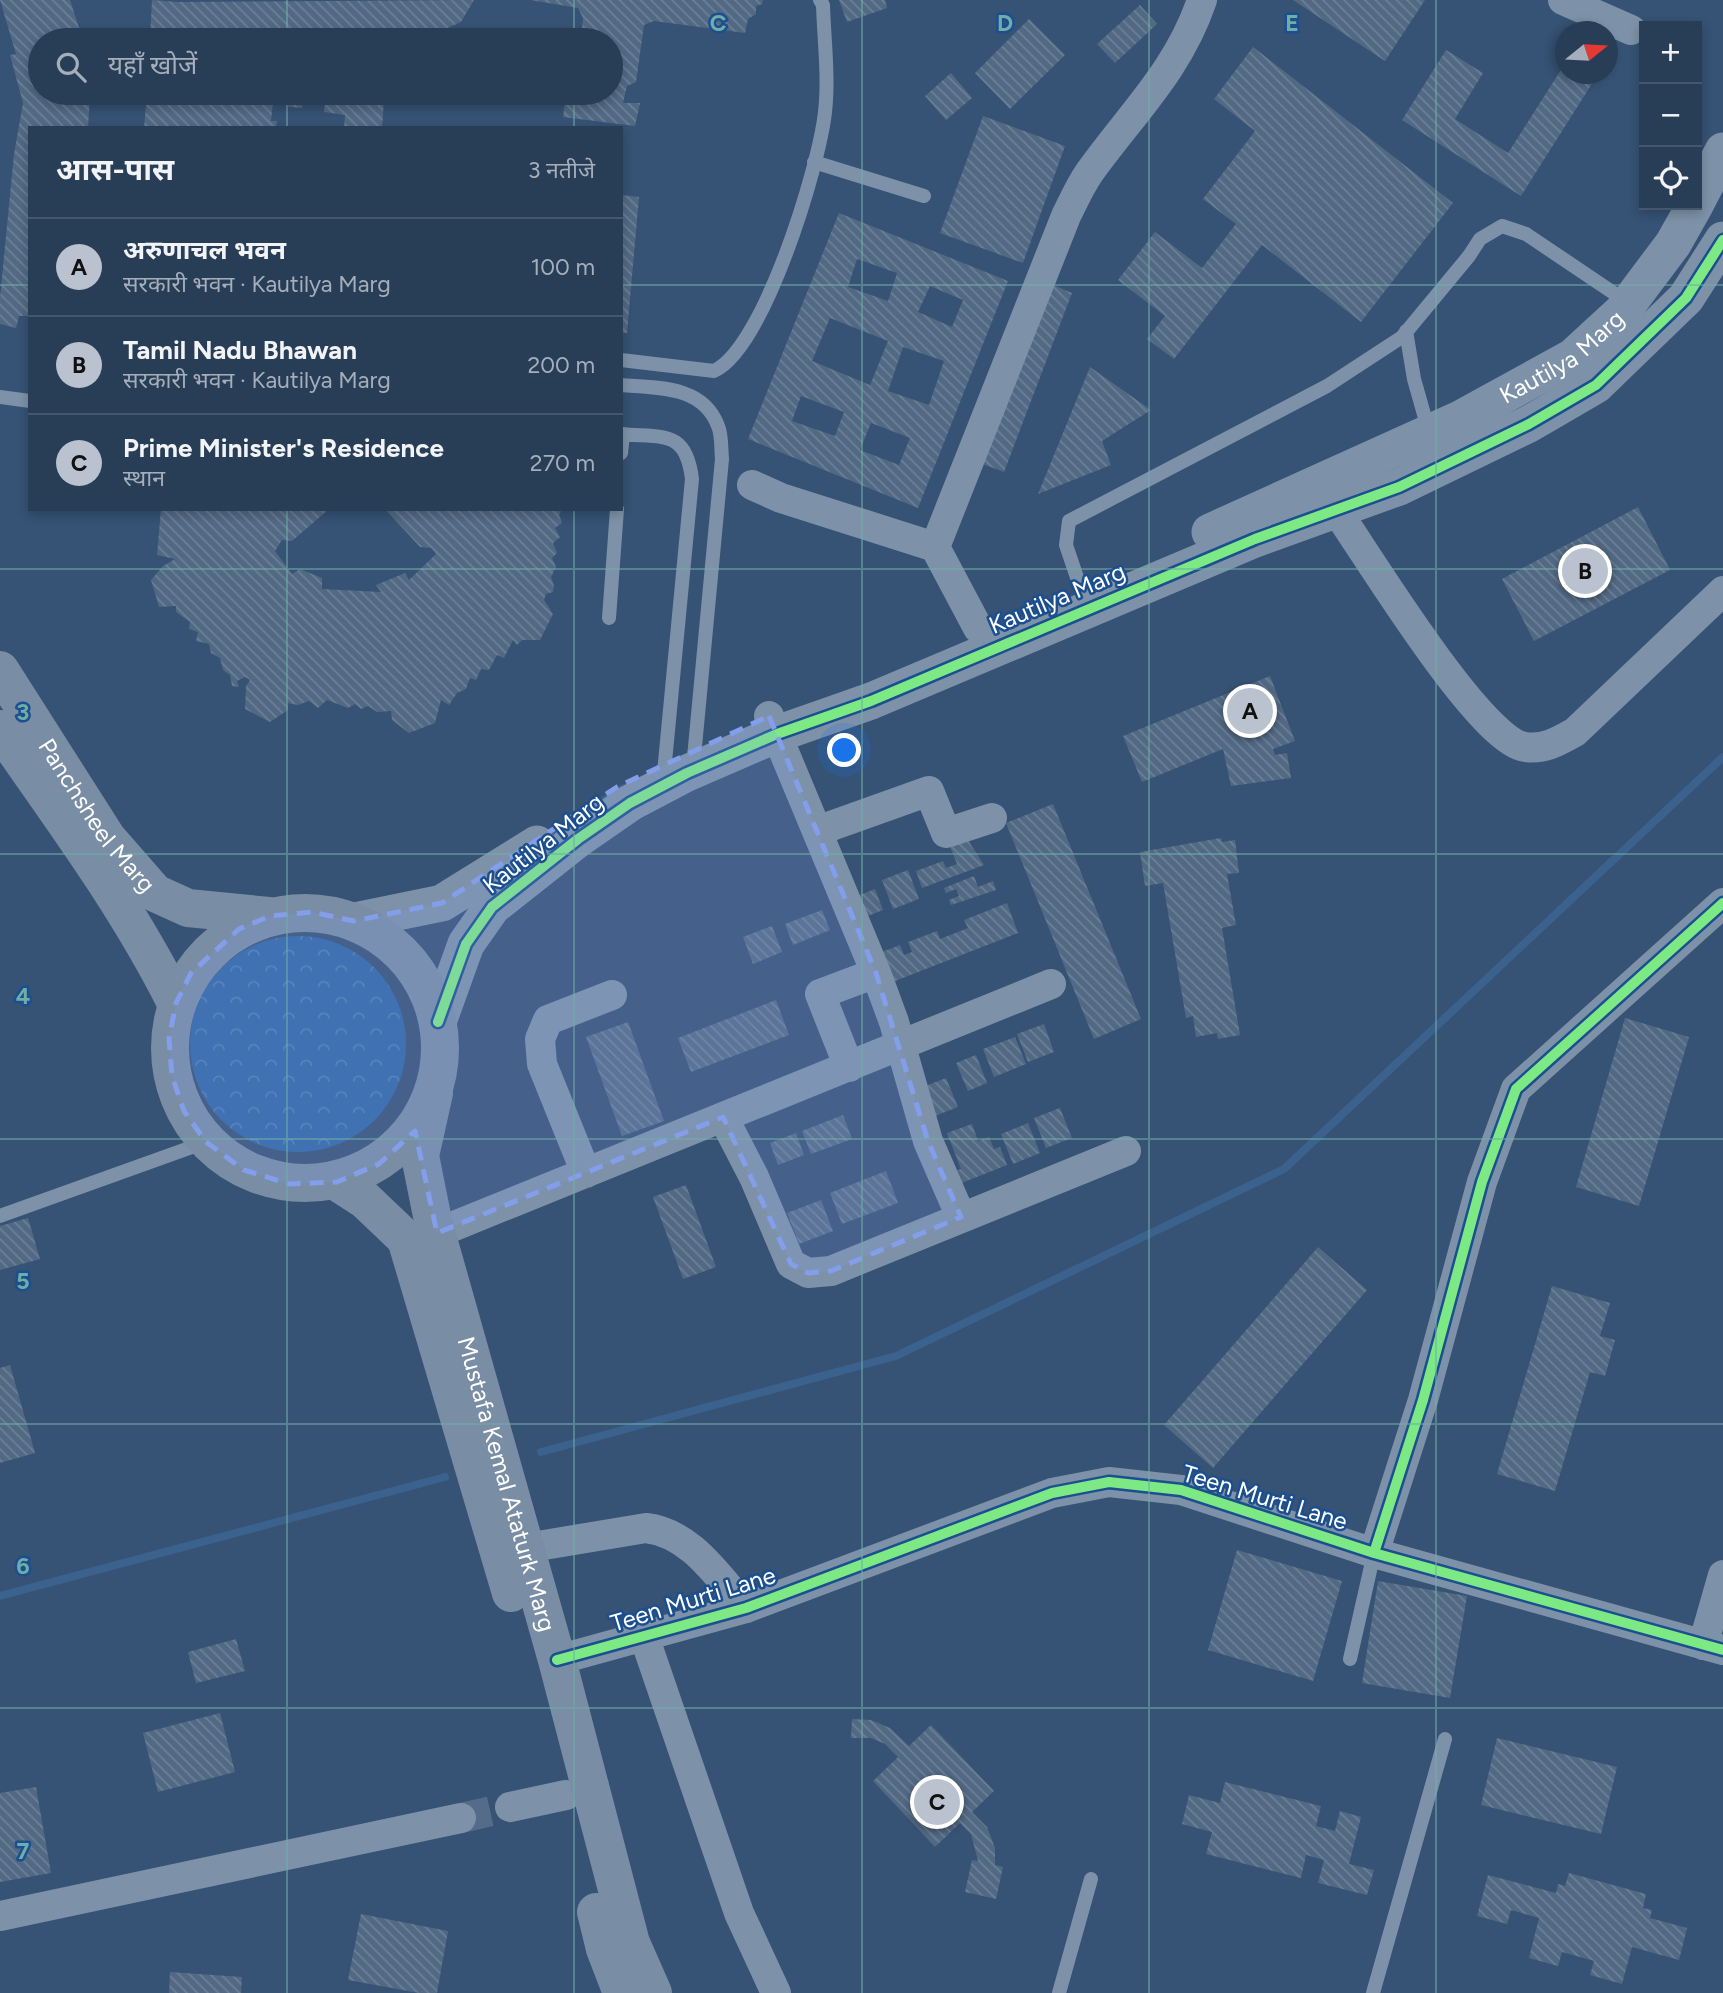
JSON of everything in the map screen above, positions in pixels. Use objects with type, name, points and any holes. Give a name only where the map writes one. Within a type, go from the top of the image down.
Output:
[{"type":"main road","name":"Panchsheel Marg","points":[[0,670],[107,838],[155,893],[188,908],[270,916]]},
{"type":"main road","name":"Panchsheel Marg","points":[[0,729],[102,875],[151,952],[176,1003]]},
{"type":"main road","name":"Mustafa Kemal Ataturk Marg","points":[[270,916],[312,912],[354,921],[393,944],[422,979],[438,1022],[441,1058],[420,1156],[437,1233],[557,1660],[631,1943],[653,1993]]},
{"type":"main road","points":[[270,916],[239,929],[212,948],[191,973],[176,1003],[169,1039],[172,1076],[184,1111],[206,1142],[244,1170],[289,1184],[337,1182],[379,1164],[412,1133],[434,1093]]},
{"type":"main road","name":"Mustafa Kemal Ataturk Marg","points":[[337,1182],[365,1200],[406,1239],[531,1661],[605,1949],[622,1993]]},
{"type":"street","points":[[935,547],[1066,216],[1087,175],[1149,100],[1175,61],[1202,0]]},
{"type":"street","points":[[1563,0],[1631,30]]},
{"type":"street","name":"Kautilya Marg","points":[[1702,191],[1723,151]]},
{"type":"street","name":"Kautilya Marg","points":[[773,725],[871,701],[1205,534],[1436,449],[1529,424],[1596,385],[1647,310],[1673,244],[1692,210]]},
{"type":"street","name":"Kautilya Marg","points":[[1647,310],[1686,298],[1723,240]]},
{"type":"street","name":"Kautilya Marg","points":[[354,921],[442,903],[474,886],[617,787],[679,768],[978,628],[1083,596],[1399,487],[1436,449]]},
{"type":"street","points":[[752,485],[781,498],[935,547],[978,628]]},
{"type":"street","points":[[1336,510],[1471,705],[1500,735],[1523,747],[1550,745],[1575,732],[1723,590]]},
{"type":"street","points":[[773,725],[876,973],[901,1046],[928,1141],[961,1217]]},
{"type":"street","name":"Kautilya Marg","points":[[438,1022],[466,943],[492,907],[578,839],[679,768]]},
{"type":"street","points":[[817,831],[929,791],[946,833],[992,818]]},
{"type":"street","points":[[1374,1553],[1423,1400],[1482,1182],[1516,1089],[1723,903]]},
{"type":"street","points":[[849,1067],[820,995],[876,973]]},
{"type":"street","points":[[437,1233],[1051,984]]},
{"type":"street","points":[[586,1173],[542,1064],[540,1038],[548,1020],[612,995]]},
{"type":"street","points":[[723,1117],[754,1177],[791,1264],[808,1273],[831,1271],[1126,1151]]},
{"type":"street","name":"Teen Murti Lane","points":[[557,1660],[746,1608],[1052,1493],[1109,1482],[1181,1490],[1374,1553],[1713,1648]]},
{"type":"street","points":[[526,1548],[646,1528],[659,1530],[697,1552],[746,1608]]},
{"type":"street","points":[[1713,1648],[1723,1575]]},
{"type":"street","points":[[644,1636],[739,1913],[776,1993]]},
{"type":"street","points":[[510,1807],[566,1795]]},
{"type":"street","points":[[0,1916],[461,1818]]},
{"type":"lane","points":[[623,360],[715,371],[726,366],[741,349],[776,282],[814,162],[826,111],[820,0]]},
{"type":"lane","points":[[814,162],[924,196]]},
{"type":"lane","points":[[1083,596],[1066,545],[1069,522],[1327,386],[1402,337],[1480,239],[1502,226],[1527,234],[1647,310]]},
{"type":"lane","points":[[1406,331],[1414,379],[1436,449]]},
{"type":"lane","points":[[623,385],[676,390],[701,400],[719,426],[722,459],[679,768]]},
{"type":"lane","points":[[0,397],[28,401]]},
{"type":"lane","points":[[623,434],[668,438],[681,443],[689,456],[692,479],[679,768]]},
{"type":"lane","points":[[609,618],[617,511]]},
{"type":"lane","points":[[0,1216],[206,1142]]},
{"type":"lane","points":[[1350,1660],[1374,1553]]},
{"type":"lane","points":[[1373,1993],[1445,1739]]},
{"type":"lane","points":[[1059,1993],[1091,1880]]},
{"type":"highlighted area","points":[[769,716],[876,973],[928,1141],[961,1217],[831,1271],[808,1273],[791,1264],[723,1117],[437,1233],[415,1131],[379,1164],[337,1182],[289,1184],[244,1170],[206,1142],[184,1111],[172,1076],[169,1039],[176,1003],[191,973],[239,929],[270,916],[312,912],[354,921],[442,903],[617,787]]},
{"type":"green space","points":[[298,936],[339,944],[375,967],[398,1003],[406,1044],[398,1085],[375,1121],[339,1144],[298,1152],[257,1144],[221,1121],[198,1085],[190,1044],[198,1003],[221,967],[257,944]]},
{"type":"building","points":[[0,0],[70,0],[79,28],[28,28],[28,105],[89,105],[88,126],[28,126],[28,316],[19,316],[16,328],[0,324],[0,298],[14,154],[23,103],[10,55],[16,54]]},
{"type":"building","points":[[152,0],[474,0],[461,22],[448,28],[151,28]]},
{"type":"building","points":[[530,0],[763,0],[762,4],[756,6],[756,14],[748,19],[745,33],[654,21],[644,25],[636,82],[627,86],[623,103],[623,28],[582,28],[583,18],[578,8]]},
{"type":"building","points":[[839,0],[885,0],[887,8],[847,22]]},
{"type":"building","points":[[1293,0],[1425,0],[1385,61]]},
{"type":"building","points":[[1140,5],[1157,24],[1115,63],[1097,44]]},
{"type":"building","points":[[1029,19],[1065,55],[1010,109],[975,73]]},
{"type":"building","points":[[1253,47],[1453,203],[1361,322],[1262,245],[1174,359],[1147,339],[1165,316],[1118,280],[1155,232],[1202,268],[1236,224],[1203,199],[1255,131],[1214,99]]},
{"type":"building","points":[[1446,50],[1483,73],[1455,119],[1508,153],[1555,79],[1555,84],[1592,84],[1521,196],[1402,120]]},
{"type":"building","points":[[951,73],[972,98],[946,120],[925,96]]},
{"type":"building","points":[[640,103],[635,126],[563,117],[564,105]]},
{"type":"building","points":[[146,105],[273,105],[271,121],[277,121],[276,126],[144,126]]},
{"type":"building","points":[[288,105],[302,105],[302,108]]},
{"type":"building","points":[[325,105],[384,105],[382,126],[344,126],[345,115],[324,112]]},
{"type":"building","points":[[983,116],[1065,146],[1023,263],[940,233]]},
{"type":"building","points":[[623,195],[639,197],[627,333],[623,333]]},
{"type":"building","points":[[839,213],[1008,281],[918,508],[748,439]],"holes":[[[857,259],[897,273],[888,301],[848,287]],[[930,286],[963,300],[952,327],[918,312]],[[830,318],[888,341],[870,385],[812,361]],[[903,347],[944,361],[929,405],[888,391]],[[801,396],[844,412],[835,436],[792,421]],[[871,423],[910,438],[899,465],[860,450]]]},
{"type":"building","points":[[1046,282],[1072,293],[1004,472],[977,462]]},
{"type":"building","points":[[1090,367],[1151,410],[1102,441],[1111,465],[1038,494]]},
{"type":"building","points":[[1638,507],[1670,570],[1534,641],[1502,579]]},
{"type":"building","points":[[161,511],[327,511],[292,541],[282,540],[275,551],[292,574],[300,569],[322,578],[322,589],[381,592],[376,585],[405,573],[409,580],[436,554],[431,548],[420,547],[387,511],[561,511],[559,515],[562,523],[555,528],[560,537],[553,543],[557,553],[552,558],[556,567],[551,577],[553,592],[546,594],[544,600],[553,614],[540,640],[522,640],[517,645],[513,640],[504,658],[497,655],[489,670],[481,669],[476,680],[470,678],[466,689],[457,693],[449,705],[441,700],[435,723],[409,733],[392,720],[391,711],[377,712],[368,706],[361,709],[355,704],[348,708],[327,700],[318,708],[309,701],[298,705],[287,703],[288,710],[270,722],[245,709],[246,686],[250,680],[245,677],[237,681],[239,687],[232,686],[230,675],[223,670],[220,658],[211,653],[209,644],[196,641],[198,632],[189,629],[190,622],[176,612],[176,606],[159,607],[151,580],[163,566],[175,559],[157,555]]},
{"type":"building","points":[[1270,676],[1295,741],[1273,749],[1275,755],[1287,753],[1291,778],[1231,786],[1223,749],[1142,782],[1123,736]]},
{"type":"building","points":[[1053,804],[1141,1019],[1094,1039],[1006,823]]},
{"type":"building","points":[[966,837],[984,865],[922,888],[916,871],[943,861],[946,868],[957,864],[949,844]]},
{"type":"building","points":[[1221,838],[1222,842],[1235,840],[1239,873],[1227,874],[1236,925],[1222,928],[1240,1035],[1218,1039],[1217,1033],[1196,1037],[1193,1016],[1186,1018],[1163,883],[1145,886],[1140,852]]},
{"type":"building","points":[[908,870],[919,899],[893,909],[882,880]]},
{"type":"building","points":[[974,876],[978,887],[993,881],[996,890],[951,905],[949,900],[959,896],[956,889],[946,893],[944,888]]},
{"type":"building","points":[[875,889],[883,910],[858,920],[850,899]]},
{"type":"building","points":[[1007,903],[1018,933],[885,985],[874,955],[900,945],[904,955],[912,952],[908,942],[937,931],[940,939],[968,928],[964,920]]},
{"type":"building","points":[[822,910],[830,930],[793,945],[785,924]]},
{"type":"building","points":[[772,926],[782,952],[753,964],[743,937]]},
{"type":"building","points":[[776,1000],[789,1035],[691,1072],[678,1038]]},
{"type":"building","points":[[1625,1018],[1689,1037],[1639,1206],[1576,1187]]},
{"type":"building","points":[[628,1022],[664,1121],[622,1136],[586,1037]]},
{"type":"building","points":[[1044,1024],[1054,1052],[1028,1062],[1017,1034]]},
{"type":"building","points":[[1015,1037],[1026,1064],[994,1077],[983,1049]]},
{"type":"building","points":[[976,1055],[987,1083],[968,1091],[956,1063]]},
{"type":"building","points":[[946,1078],[958,1107],[930,1118],[918,1089]]},
{"type":"building","points":[[1060,1108],[1072,1138],[1046,1148],[1034,1118]]},
{"type":"building","points":[[843,1115],[852,1139],[811,1154],[802,1131]]},
{"type":"building","points":[[1028,1123],[1040,1153],[1013,1164],[1001,1134]]},
{"type":"building","points":[[972,1124],[978,1141],[989,1137],[994,1149],[1000,1147],[1007,1165],[959,1184],[954,1171],[961,1169],[947,1133]]},
{"type":"building","points":[[796,1133],[804,1155],[778,1165],[770,1143]]},
{"type":"building","points":[[886,1171],[898,1203],[842,1224],[830,1193]]},
{"type":"building","points":[[686,1185],[716,1267],[683,1279],[653,1197]]},
{"type":"building","points":[[821,1200],[833,1231],[799,1244],[787,1213]]},
{"type":"building","points":[[28,1218],[40,1259],[0,1270],[0,1226]]},
{"type":"building","points":[[1318,1247],[1367,1290],[1213,1468],[1164,1425]]},
{"type":"building","points":[[1552,1286],[1610,1303],[1600,1336],[1615,1340],[1605,1376],[1590,1372],[1555,1491],[1497,1474]]},
{"type":"building","points":[[10,1365],[35,1453],[0,1463],[0,1368]]},
{"type":"building","points":[[1237,1550],[1342,1581],[1313,1681],[1208,1650]]},
{"type":"building","points":[[1378,1581],[1467,1596],[1450,1698],[1362,1683]]},
{"type":"building","points":[[236,1639],[245,1671],[196,1683],[188,1652]]},
{"type":"building","points":[[220,1713],[235,1772],[158,1792],[143,1733]]},
{"type":"building","points":[[852,1719],[871,1720],[890,1728],[909,1746],[931,1725],[994,1791],[972,1812],[987,1827],[995,1848],[995,1865],[1003,1867],[996,1899],[965,1892],[972,1860],[978,1861],[971,1834],[960,1823],[935,1847],[873,1781],[898,1757],[885,1744],[871,1738],[851,1738]]},
{"type":"building","points":[[1497,1738],[1617,1767],[1601,1834],[1481,1805]]},
{"type":"building","points":[[1225,1782],[1321,1806],[1316,1826],[1335,1831],[1340,1811],[1361,1817],[1349,1864],[1374,1870],[1367,1895],[1318,1883],[1324,1860],[1306,1855],[1301,1878],[1206,1854],[1212,1832],[1182,1824],[1189,1795],[1220,1803]]},
{"type":"building","points":[[36,1787],[51,1873],[0,1882],[0,1793]]},
{"type":"building","points":[[1569,1873],[1646,1894],[1643,1908],[1652,1910],[1650,1918],[1687,1928],[1679,1960],[1632,1947],[1622,1984],[1590,1975],[1594,1961],[1562,1952],[1558,1966],[1529,1958],[1539,1918],[1511,1910],[1507,1924],[1477,1916],[1488,1875],[1556,1893],[1558,1884],[1565,1886]]},
{"type":"building","points":[[361,1914],[448,1931],[437,1993],[419,1993],[348,1980]]},
{"type":"building","points":[[170,1972],[242,1977],[241,1993],[169,1993]]},
{"type":"waterway","points":[[541,1452],[896,1356],[1284,1169],[1723,757]]},
{"type":"waterway","points":[[0,1596],[445,1477]]},
{"type":"tunnel","points":[[461,1818],[510,1807]]},
{"type":"cycle path","points":[[438,1022],[466,944],[492,907],[578,839],[630,803],[687,773],[777,734],[871,701],[1255,539],[1399,487],[1529,424],[1596,385],[1686,298],[1723,240]]},
{"type":"cycle path","points":[[1374,1553],[1423,1400],[1482,1182],[1516,1089],[1723,903]]},
{"type":"cycle path","points":[[557,1660],[746,1608],[1052,1493],[1109,1482],[1181,1490],[1374,1553],[1723,1650]]},
{"type":"place","name":"Tamil Nadu Bhawan","points":[[1585,571]]},
{"type":"place","name":"अरुणाचल भवन","points":[[1250,711]]},
{"type":"place","name":"Prime Minister's Residence","points":[[937,1802]]}]
